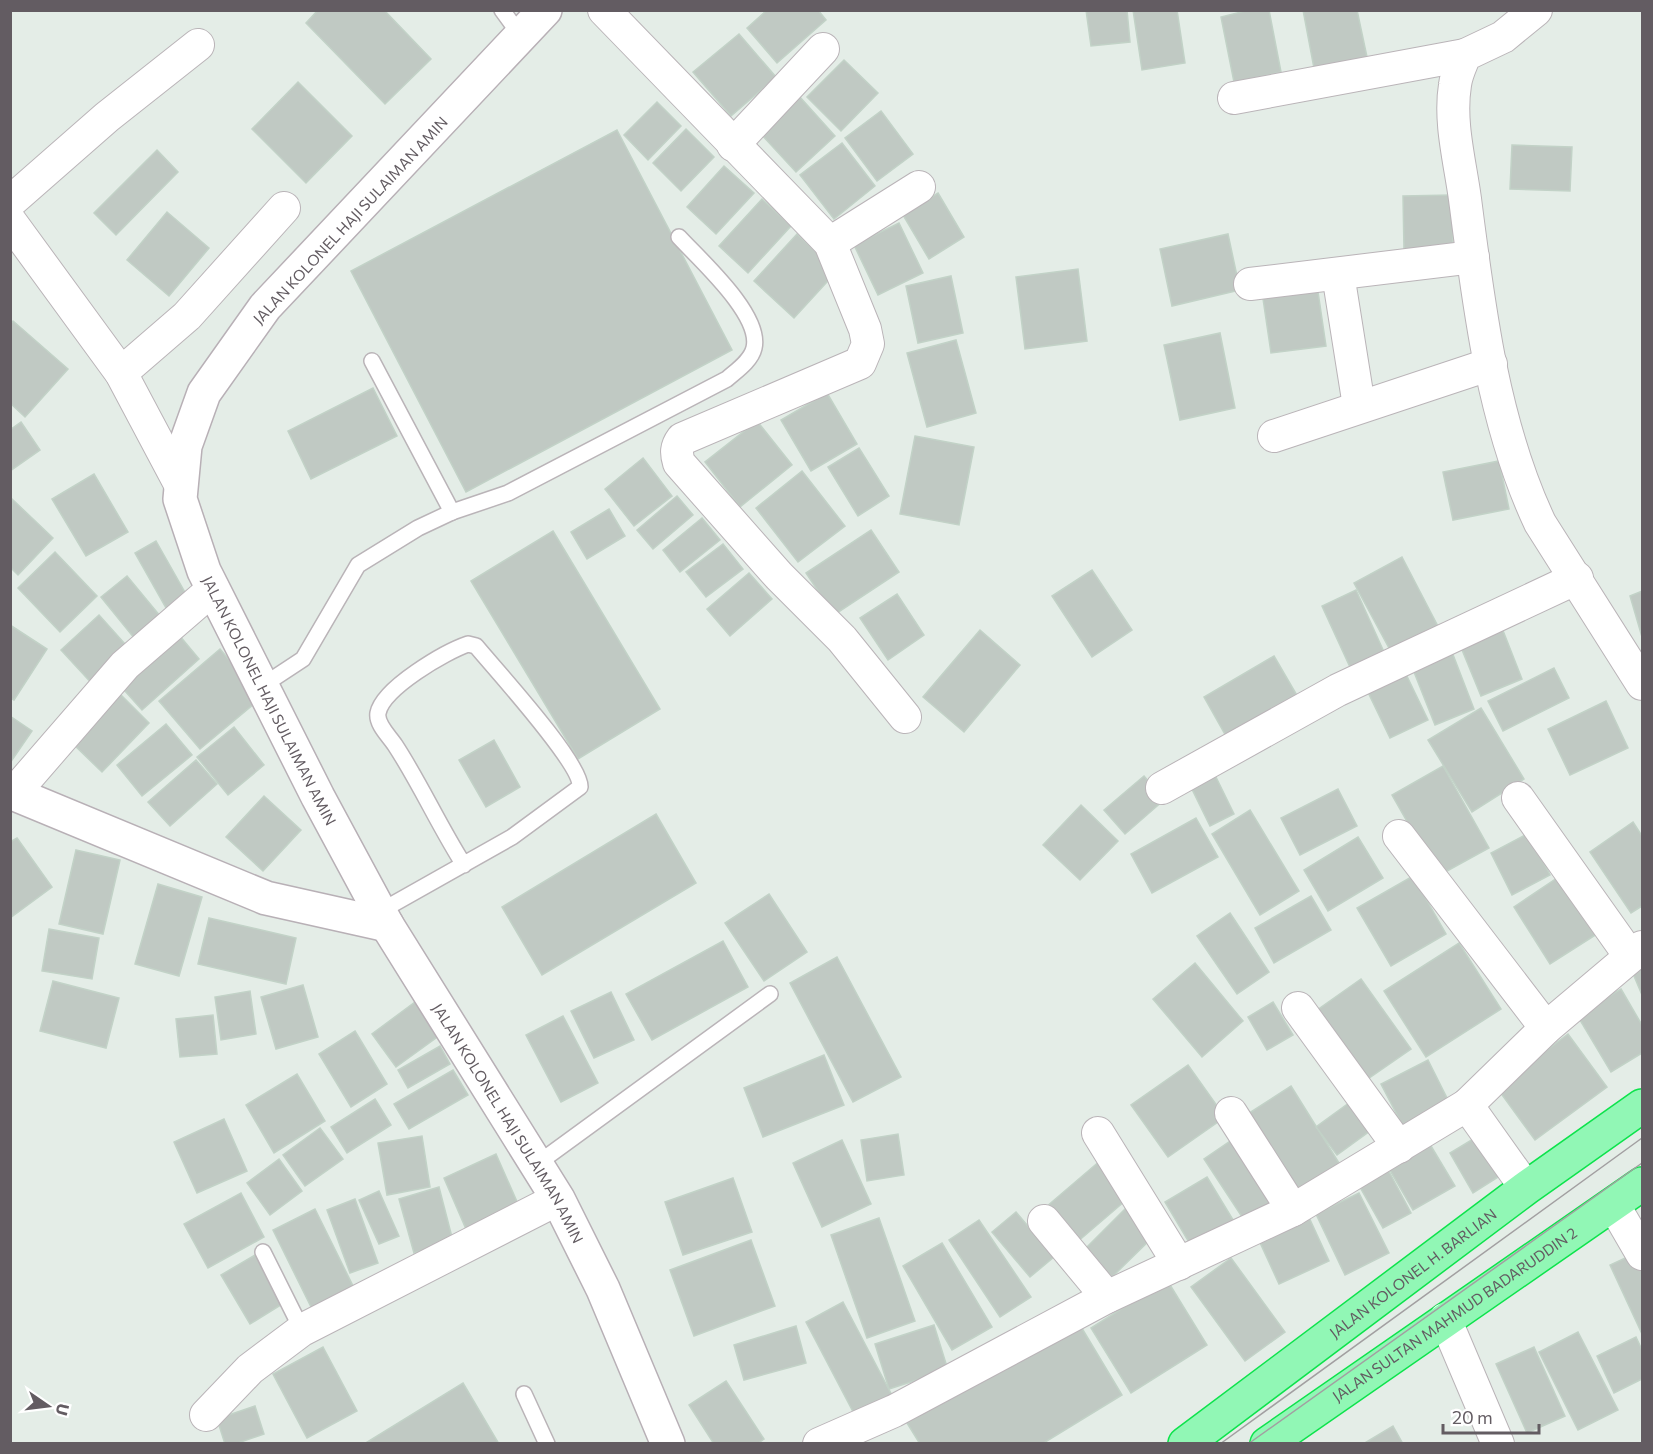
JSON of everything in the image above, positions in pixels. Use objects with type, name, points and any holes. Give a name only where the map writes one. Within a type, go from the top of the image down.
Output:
[{"type":"highway","name":"JALAN KOLONEL H. BARLIAN","points":[[1185,1443],[1527,1188],[1642,1106]]},
{"type":"highway","name":"JALAN SULTAN MAHMUD BADARUDDIN 2","points":[[1267,1443],[1642,1184]]},
{"type":"street","name":"JALAN KOLONEL HAJI SULAIMAN AMIN","points":[[545,10],[511,23],[265,307],[204,393],[185,446],[180,499],[204,571],[383,919],[558,1199],[603,1289],[668,1443]]},
{"type":"street","points":[[604,10],[830,243],[865,329],[868,344],[860,363],[682,439],[677,446],[677,455],[680,463],[779,576],[842,639],[905,717]]},
{"type":"street","points":[[1234,98],[1465,55],[1503,37],[1536,10]]},
{"type":"street","points":[[10,202],[106,117],[198,45]]},
{"type":"street","points":[[733,145],[823,49]]},
{"type":"street","points":[[1465,55],[1455,84],[1454,117],[1473,257],[1491,364],[1516,465],[1540,523],[1577,578],[1642,684]]},
{"type":"street","points":[[830,243],[919,187]]},
{"type":"street","points":[[122,373],[187,316],[284,208]]},
{"type":"street","points":[[10,221],[122,373],[181,486]]},
{"type":"street","points":[[1250,284],[1473,257]]},
{"type":"street","points":[[1338,274],[1359,406]]},
{"type":"street","points":[[1274,436],[1491,364]]},
{"type":"street","points":[[1162,788],[1338,690],[1577,578]]},
{"type":"street","points":[[213,589],[125,665],[15,798],[266,898],[383,919]]},
{"type":"street","points":[[819,1443],[894,1411],[1107,1297],[1293,1210],[1399,1147],[1467,1105],[1546,1028],[1636,952],[1518,798]]},
{"type":"street","points":[[1399,836],[1546,1028]]},
{"type":"street","points":[[1298,1008],[1399,1147]]},
{"type":"street","points":[[1467,1105],[1527,1188]]},
{"type":"street","points":[[1231,1113],[1293,1210]]},
{"type":"street","points":[[1098,1133],[1179,1264]]},
{"type":"street","points":[[206,1415],[250,1369],[303,1330],[558,1199]]},
{"type":"street","points":[[1613,1204],[1642,1254]]},
{"type":"street","points":[[1044,1221],[1107,1297]]},
{"type":"street","points":[[1445,1319],[1498,1443]]},
{"type":"lane","points":[[262,686],[303,659],[358,565],[418,528],[452,512],[508,493],[727,379],[744,364],[754,347],[752,324],[741,306],[679,237]]},
{"type":"lane","points":[[372,361],[452,512]]},
{"type":"lane","points":[[383,919],[464,865],[522,831],[577,792],[580,783],[580,779],[559,746],[476,646],[468,644],[415,672],[383,702],[378,713],[379,722],[403,758],[464,865]]},
{"type":"lane","points":[[537,1164],[770,994]]},
{"type":"lane","points":[[263,1252],[303,1330]]},
{"type":"lane","points":[[524,1394],[547,1443]]},
{"type":"building","points":[[318,10],[384,10],[431,59],[385,104],[306,23]]},
{"type":"building","points":[[767,10],[818,10],[826,20],[777,63],[747,28]]},
{"type":"building","points":[[1086,10],[1127,10],[1130,42],[1091,46]]},
{"type":"building","points":[[1133,10],[1177,10],[1185,63],[1142,70]]},
{"type":"building","points":[[1249,10],[1269,10],[1281,72],[1234,82],[1221,17]]},
{"type":"building","points":[[1303,10],[1357,10],[1367,57],[1314,68]]},
{"type":"building","points":[[739,34],[776,77],[731,116],[693,72]]},
{"type":"building","points":[[844,60],[878,93],[841,131],[807,97]]},
{"type":"building","points":[[298,82],[352,136],[306,183],[252,129]]},
{"type":"building","points":[[799,96],[835,136],[796,172],[759,132]]},
{"type":"building","points":[[657,102],[681,126],[648,160],[624,135]]},
{"type":"building","points":[[881,111],[913,154],[877,181],[845,138]]},
{"type":"building","points":[[686,129],[714,157],[681,191],[653,163]]},
{"type":"building","points":[[617,130],[732,350],[466,492],[351,271]]},
{"type":"building","points":[[842,143],[875,186],[834,219],[800,175]]},
{"type":"building","points":[[1512,145],[1572,147],[1570,191],[1510,189]]},
{"type":"building","points":[[157,150],[178,172],[116,235],[94,213]]},
{"type":"building","points":[[724,166],[754,193],[716,234],[687,207]]},
{"type":"building","points":[[938,193],[964,237],[929,259],[903,215]]},
{"type":"building","points":[[1452,195],[1453,249],[1404,250],[1403,196]]},
{"type":"building","points":[[762,199],[791,226],[748,273],[719,246]]},
{"type":"building","points":[[167,212],[209,248],[169,296],[127,260]]},
{"type":"building","points":[[899,223],[923,273],[878,295],[854,245]]},
{"type":"building","points":[[797,234],[837,271],[794,318],[754,281]]},
{"type":"building","points":[[1228,234],[1240,290],[1172,306],[1160,249]]},
{"type":"building","points":[[1078,269],[1087,341],[1025,349],[1016,277]]},
{"type":"building","points":[[951,276],[963,333],[918,343],[906,286]]},
{"type":"building","points":[[1317,285],[1326,346],[1271,353],[1262,292]]},
{"type":"building","points":[[13,321],[68,369],[25,417],[10,403],[10,325]]},
{"type":"building","points":[[1220,333],[1235,408],[1180,420],[1164,345]]},
{"type":"building","points":[[956,340],[976,413],[927,427],[907,353]]},
{"type":"building","points":[[373,388],[397,436],[311,479],[288,431]]},
{"type":"building","points":[[827,393],[857,444],[811,471],[781,420]]},
{"type":"building","points":[[757,421],[792,465],[740,507],[705,462]]},
{"type":"building","points":[[21,422],[40,450],[10,471],[10,430]]},
{"type":"building","points":[[915,436],[974,447],[959,525],[900,514]]},
{"type":"building","points":[[859,448],[889,496],[858,516],[828,467]]},
{"type":"building","points":[[643,458],[672,496],[634,526],[605,489]]},
{"type":"building","points":[[1499,461],[1509,509],[1453,520],[1443,472]]},
{"type":"building","points":[[802,471],[845,526],[798,562],[756,508]]},
{"type":"building","points":[[94,474],[128,532],[86,556],[52,499]]},
{"type":"building","points":[[677,496],[693,515],[653,549],[637,530]]},
{"type":"building","points":[[12,499],[53,538],[18,575],[10,567]]},
{"type":"building","points":[[609,509],[625,536],[587,559],[571,532]]},
{"type":"building","points":[[702,518],[720,540],[680,572],[663,550]]},
{"type":"building","points":[[871,530],[899,572],[834,615],[806,573]]},
{"type":"building","points":[[553,531],[660,709],[578,759],[471,581]]},
{"type":"building","points":[[156,541],[191,603],[170,615],[135,553]]},
{"type":"building","points":[[723,544],[743,569],[706,597],[686,572]]},
{"type":"building","points":[[55,552],[97,596],[60,632],[18,588]]},
{"type":"building","points":[[1402,557],[1443,636],[1396,661],[1354,583]]},
{"type":"building","points":[[1092,570],[1132,630],[1092,657],[1052,596]]},
{"type":"building","points":[[749,573],[772,599],[730,636],[707,609]]},
{"type":"building","points":[[127,576],[165,622],[139,644],[101,597]]},
{"type":"building","points":[[1356,590],[1389,663],[1355,678],[1322,606]]},
{"type":"building","points":[[1642,591],[1642,637],[1630,596]]},
{"type":"building","points":[[897,594],[924,635],[888,660],[860,618]]},
{"type":"building","points":[[99,615],[133,653],[96,688],[61,650]]},
{"type":"building","points":[[10,625],[47,649],[14,700],[10,698]]},
{"type":"building","points":[[1502,628],[1522,679],[1481,696],[1460,645]]},
{"type":"building","points":[[174,629],[199,659],[142,710],[116,681]]},
{"type":"building","points":[[980,630],[1020,665],[964,732],[923,697]]},
{"type":"building","points":[[220,649],[261,698],[200,749],[159,701]]},
{"type":"building","points":[[1452,652],[1474,709],[1435,725],[1412,667]]},
{"type":"building","points":[[1274,656],[1302,704],[1231,745],[1204,697]]},
{"type":"building","points":[[1554,668],[1569,698],[1503,731],[1488,701]]},
{"type":"building","points":[[1404,670],[1428,720],[1390,738],[1366,688]]},
{"type":"building","points":[[117,691],[149,723],[102,772],[69,740]]},
{"type":"building","points":[[1606,701],[1628,748],[1570,775],[1548,729]]},
{"type":"building","points":[[1481,708],[1524,779],[1472,812],[1428,740]]},
{"type":"building","points":[[10,716],[32,731],[10,763]]},
{"type":"building","points":[[166,724],[192,755],[142,796],[117,765]]},
{"type":"building","points":[[234,727],[264,765],[228,795],[197,757]]},
{"type":"building","points":[[494,740],[520,787],[486,807],[459,760]]},
{"type":"building","points":[[196,760],[217,784],[170,826],[148,802]]},
{"type":"building","points":[[1443,766],[1489,848],[1438,876],[1392,795]]},
{"type":"building","points":[[1213,771],[1234,814],[1210,826],[1189,783]]},
{"type":"building","points":[[1144,776],[1164,800],[1125,834],[1104,810]]},
{"type":"building","points":[[1338,789],[1357,826],[1300,855],[1281,818]]},
{"type":"building","points":[[264,796],[301,830],[263,871],[226,837]]},
{"type":"building","points":[[1081,805],[1118,841],[1080,880],[1043,845]]},
{"type":"building","points":[[1250,810],[1299,891],[1260,915],[1212,834]]},
{"type":"building","points":[[656,814],[696,883],[542,975],[502,907]]},
{"type":"building","points":[[1196,818],[1218,857],[1152,893],[1131,854]]},
{"type":"building","points":[[1633,822],[1642,836],[1642,906],[1631,913],[1590,852]]},
{"type":"building","points":[[1529,833],[1550,875],[1512,895],[1491,853]]},
{"type":"building","points":[[1358,837],[1383,878],[1328,911],[1304,870]]},
{"type":"building","points":[[17,838],[52,887],[10,918],[10,842]]},
{"type":"building","points":[[76,850],[120,860],[103,934],[59,924]]},
{"type":"building","points":[[1413,876],[1446,934],[1391,966],[1357,908]]},
{"type":"building","points":[[1560,876],[1597,934],[1550,964],[1514,907]]},
{"type":"building","points":[[158,884],[202,897],[179,976],[135,964]]},
{"type":"building","points":[[769,894],[807,952],[764,981],[725,923]]},
{"type":"building","points":[[1311,896],[1331,930],[1274,963],[1255,928]]},
{"type":"building","points":[[1230,913],[1269,972],[1237,994],[1197,936]]},
{"type":"building","points":[[209,918],[296,938],[286,984],[198,964]]},
{"type":"building","points":[[49,929],[99,938],[92,979],[42,971]]},
{"type":"building","points":[[723,941],[748,987],[652,1040],[626,994]]},
{"type":"building","points":[[1459,943],[1501,1009],[1426,1057],[1384,991]]},
{"type":"building","points":[[837,957],[901,1077],[853,1102],[790,983]]},
{"type":"building","points":[[1195,963],[1243,1021],[1202,1057],[1153,999]]},
{"type":"building","points":[[1642,964],[1642,995],[1631,969]]},
{"type":"building","points":[[1361,979],[1411,1049],[1362,1083],[1313,1013]]},
{"type":"building","points":[[53,981],[119,998],[106,1048],[40,1031]]},
{"type":"building","points":[[303,985],[318,1037],[276,1049],[261,997]]},
{"type":"building","points":[[1621,989],[1642,1025],[1642,1053],[1611,1072],[1577,1015]]},
{"type":"building","points":[[250,991],[256,1034],[221,1040],[215,997]]},
{"type":"building","points":[[611,992],[634,1040],[594,1058],[571,1011]]},
{"type":"building","points":[[415,1002],[440,1035],[396,1067],[372,1034]]},
{"type":"building","points":[[1273,1002],[1293,1035],[1267,1050],[1248,1017]]},
{"type":"building","points":[[213,1015],[217,1054],[180,1057],[176,1019]]},
{"type":"building","points":[[563,1016],[598,1083],[561,1102],[526,1035]]},
{"type":"building","points":[[355,1031],[387,1084],[351,1107],[319,1054]]},
{"type":"building","points":[[1568,1034],[1607,1087],[1535,1140],[1497,1088]]},
{"type":"building","points":[[440,1046],[450,1064],[408,1088],[398,1070]]},
{"type":"building","points":[[824,1055],[844,1105],[763,1137],[744,1088]]},
{"type":"building","points":[[1428,1060],[1452,1108],[1406,1132],[1381,1084]]},
{"type":"building","points":[[1188,1065],[1225,1117],[1168,1157],[1131,1105]]},
{"type":"building","points":[[453,1070],[468,1095],[409,1129],[394,1104]]},
{"type":"building","points":[[297,1074],[325,1121],[274,1153],[246,1105]]},
{"type":"building","points":[[1291,1086],[1344,1171],[1296,1201],[1243,1117]]},
{"type":"building","points":[[375,1099],[391,1125],[347,1153],[331,1127]]},
{"type":"building","points":[[1353,1100],[1374,1128],[1337,1155],[1316,1127]]},
{"type":"building","points":[[224,1119],[247,1171],[197,1193],[174,1142]]},
{"type":"building","points":[[320,1128],[343,1159],[305,1186],[283,1155]]},
{"type":"building","points":[[1483,1133],[1506,1172],[1473,1193],[1450,1153]]},
{"type":"building","points":[[898,1134],[904,1175],[867,1181],[861,1140]]},
{"type":"building","points":[[1239,1135],[1281,1198],[1246,1223],[1204,1159]]},
{"type":"building","points":[[422,1136],[430,1187],[387,1195],[378,1143]]},
{"type":"building","points":[[1425,1136],[1455,1186],[1413,1210],[1384,1160]]},
{"type":"building","points":[[842,1140],[871,1204],[822,1227],[793,1163]]},
{"type":"building","points":[[496,1154],[522,1213],[469,1236],[444,1178]]},
{"type":"building","points":[[279,1159],[302,1191],[270,1215],[247,1183]]},
{"type":"building","points":[[1101,1160],[1132,1195],[1076,1243],[1046,1207]]},
{"type":"building","points":[[1385,1164],[1411,1213],[1383,1228],[1356,1180]]},
{"type":"building","points":[[1207,1177],[1238,1228],[1196,1254],[1165,1202]]},
{"type":"building","points":[[733,1178],[752,1232],[683,1255],[665,1202]]},
{"type":"building","points":[[439,1187],[453,1241],[414,1253],[399,1199]]},
{"type":"building","points":[[379,1191],[399,1236],[379,1244],[359,1200]]},
{"type":"building","points":[[241,1193],[264,1237],[208,1268],[184,1224]]},
{"type":"building","points":[[1359,1193],[1389,1253],[1345,1275],[1316,1214]]},
{"type":"building","points":[[355,1199],[378,1263],[350,1273],[327,1210]]},
{"type":"building","points":[[1130,1204],[1158,1232],[1112,1277],[1085,1249]]},
{"type":"building","points":[[315,1209],[357,1294],[315,1315],[273,1230]]},
{"type":"building","points":[[1016,1212],[1054,1257],[1030,1277],[992,1232]]},
{"type":"building","points":[[1307,1213],[1329,1261],[1279,1284],[1257,1236]]},
{"type":"building","points":[[879,1218],[915,1321],[867,1338],[831,1235]]},
{"type":"building","points":[[979,1220],[1031,1297],[1000,1317],[949,1240]]},
{"type":"building","points":[[751,1240],[775,1306],[694,1336],[670,1270]]},
{"type":"building","points":[[942,1243],[992,1327],[952,1350],[903,1266]]},
{"type":"building","points":[[1638,1252],[1642,1263],[1642,1334],[1610,1265]]},
{"type":"building","points":[[255,1255],[284,1303],[250,1324],[221,1275]]},
{"type":"building","points":[[1231,1258],[1285,1332],[1245,1361],[1191,1287]]},
{"type":"building","points":[[1167,1280],[1207,1345],[1131,1393],[1091,1328]]},
{"type":"building","points":[[843,1302],[897,1405],[860,1425],[806,1322]]},
{"type":"building","points":[[1077,1320],[1122,1395],[1042,1444],[920,1444],[907,1423]]},
{"type":"building","points":[[934,1325],[948,1370],[889,1389],[875,1344]]},
{"type":"building","points":[[796,1326],[806,1363],[744,1380],[734,1345]]},
{"type":"building","points":[[1578,1332],[1618,1410],[1578,1430],[1539,1352]]},
{"type":"building","points":[[1636,1337],[1642,1350],[1642,1379],[1614,1393],[1597,1356]]},
{"type":"building","points":[[323,1347],[357,1411],[307,1438],[273,1374]]},
{"type":"building","points":[[1534,1347],[1565,1416],[1527,1433],[1496,1364]]},
{"type":"building","points":[[726,1381],[764,1439],[757,1444],[714,1444],[689,1405]]},
{"type":"building","points":[[463,1383],[499,1444],[364,1444]]},
{"type":"building","points":[[255,1406],[264,1434],[235,1444],[225,1444],[217,1419]]},
{"type":"building","points":[[1393,1426],[1403,1444],[1363,1444]]},
{"type":"tram line","points":[[1220,1444],[1642,1138]]},
{"type":"tram line","points":[[1248,1444],[1642,1163]]}]
